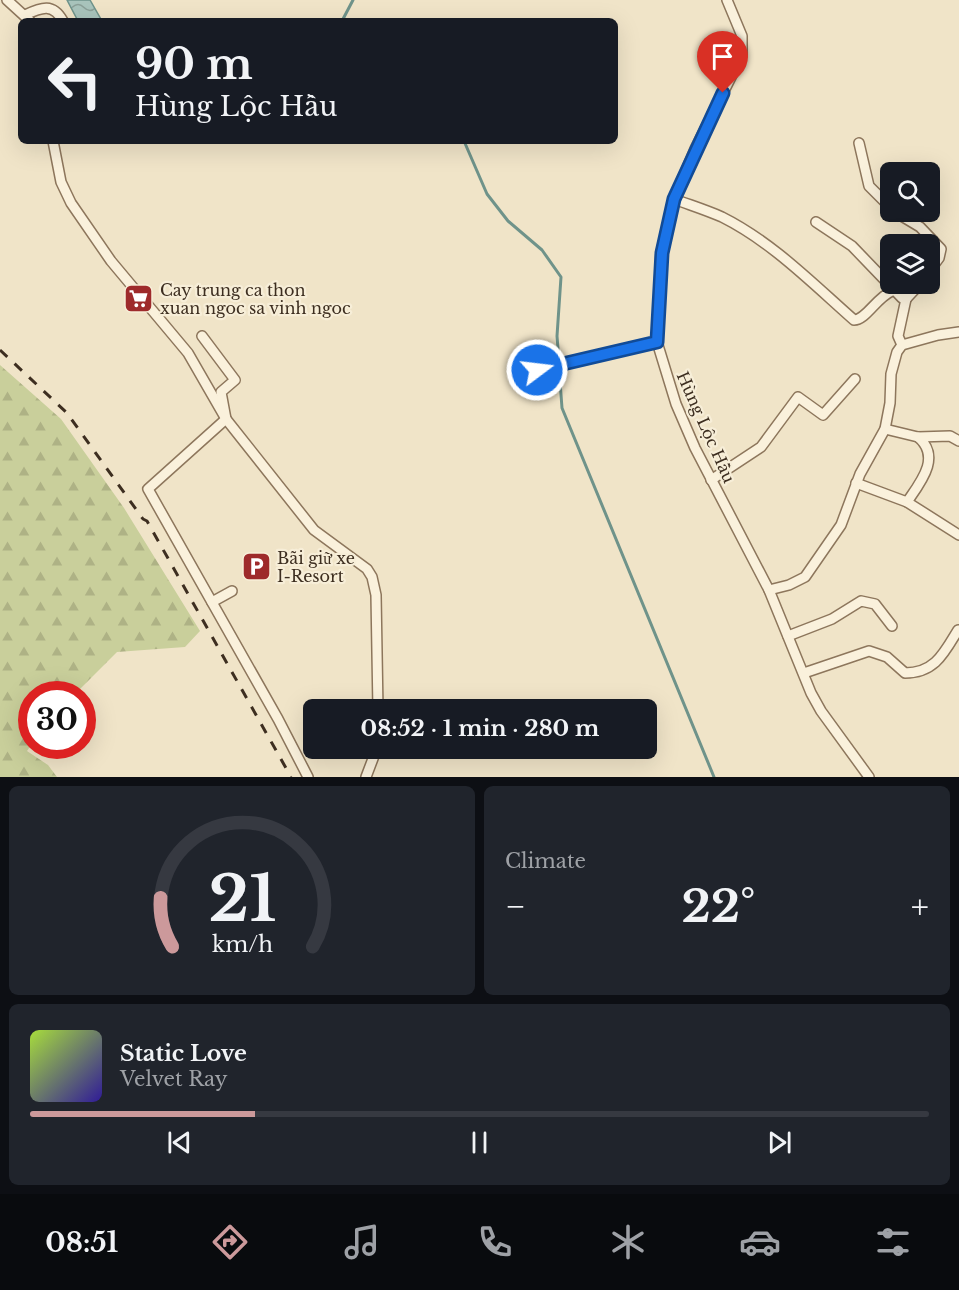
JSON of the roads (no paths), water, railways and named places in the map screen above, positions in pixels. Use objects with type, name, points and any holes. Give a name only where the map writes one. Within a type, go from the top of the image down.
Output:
[{"type":"street","points":[[7,0],[27,18],[43,7],[57,10],[61,18]]},
{"type":"street","name":"Hùng Lộc Hầu","points":[[728,0],[742,36],[742,55],[695,149],[674,199],[662,253],[657,342],[676,404],[711,480],[769,590],[821,711],[869,777]]},
{"type":"street","points":[[859,143],[869,186],[880,197]]},
{"type":"street","points":[[54,144],[61,182],[71,203],[111,261],[184,347],[226,419],[314,530],[367,569],[372,577],[376,595],[378,699]]},
{"type":"street","points":[[674,199],[724,218],[766,245],[797,268],[854,320],[865,316],[875,302],[887,294]]},
{"type":"street","points":[[816,222],[860,253],[880,277]]},
{"type":"street","points":[[912,222],[927,234]]},
{"type":"street","points":[[897,294],[906,299]]},
{"type":"street","points":[[902,345],[898,336],[906,299],[911,294]]},
{"type":"street","points":[[769,590],[798,582],[810,572],[841,525],[856,483],[885,429],[890,403],[891,374],[897,352],[902,345],[959,332]]},
{"type":"street","points":[[202,336],[235,380],[221,392],[226,419]]},
{"type":"street","points":[[537,370],[657,342]]},
{"type":"street","points":[[711,480],[761,447],[796,398],[800,397],[816,411],[824,414],[855,379]]},
{"type":"street","points":[[226,419],[148,489],[308,777]]},
{"type":"street","points":[[885,429],[918,437],[950,436],[959,441]]},
{"type":"street","points":[[907,502],[924,477],[930,460],[927,444],[918,437]]},
{"type":"street","points":[[856,483],[907,502],[959,535]]},
{"type":"street","points":[[212,602],[232,591]]},
{"type":"street","points":[[788,636],[832,619],[861,601],[875,604],[892,626]]},
{"type":"street","points":[[804,673],[869,651],[887,657],[905,673],[923,671],[939,661],[958,630]]},
{"type":"street","points":[[366,777],[373,759]]},
{"type":"water","points":[[67,0],[90,0],[100,18],[76,18]]},
{"type":"waterway","points":[[344,18],[353,0]]},
{"type":"waterway","points":[[465,144],[487,194],[508,221],[542,250],[561,277],[557,336],[559,361]]},
{"type":"waterway","points":[[559,368],[562,408],[714,777]]},
{"type":"railway","points":[[0,350],[67,413],[143,519],[147,521],[291,777]]},
{"type":"place","name":"Cay trung ca thon xuan ngoc sa vinh ngoc","points":[[139,299]]},
{"type":"place","name":"Bãi giữ xe I-Resort","points":[[256,567]]}]
